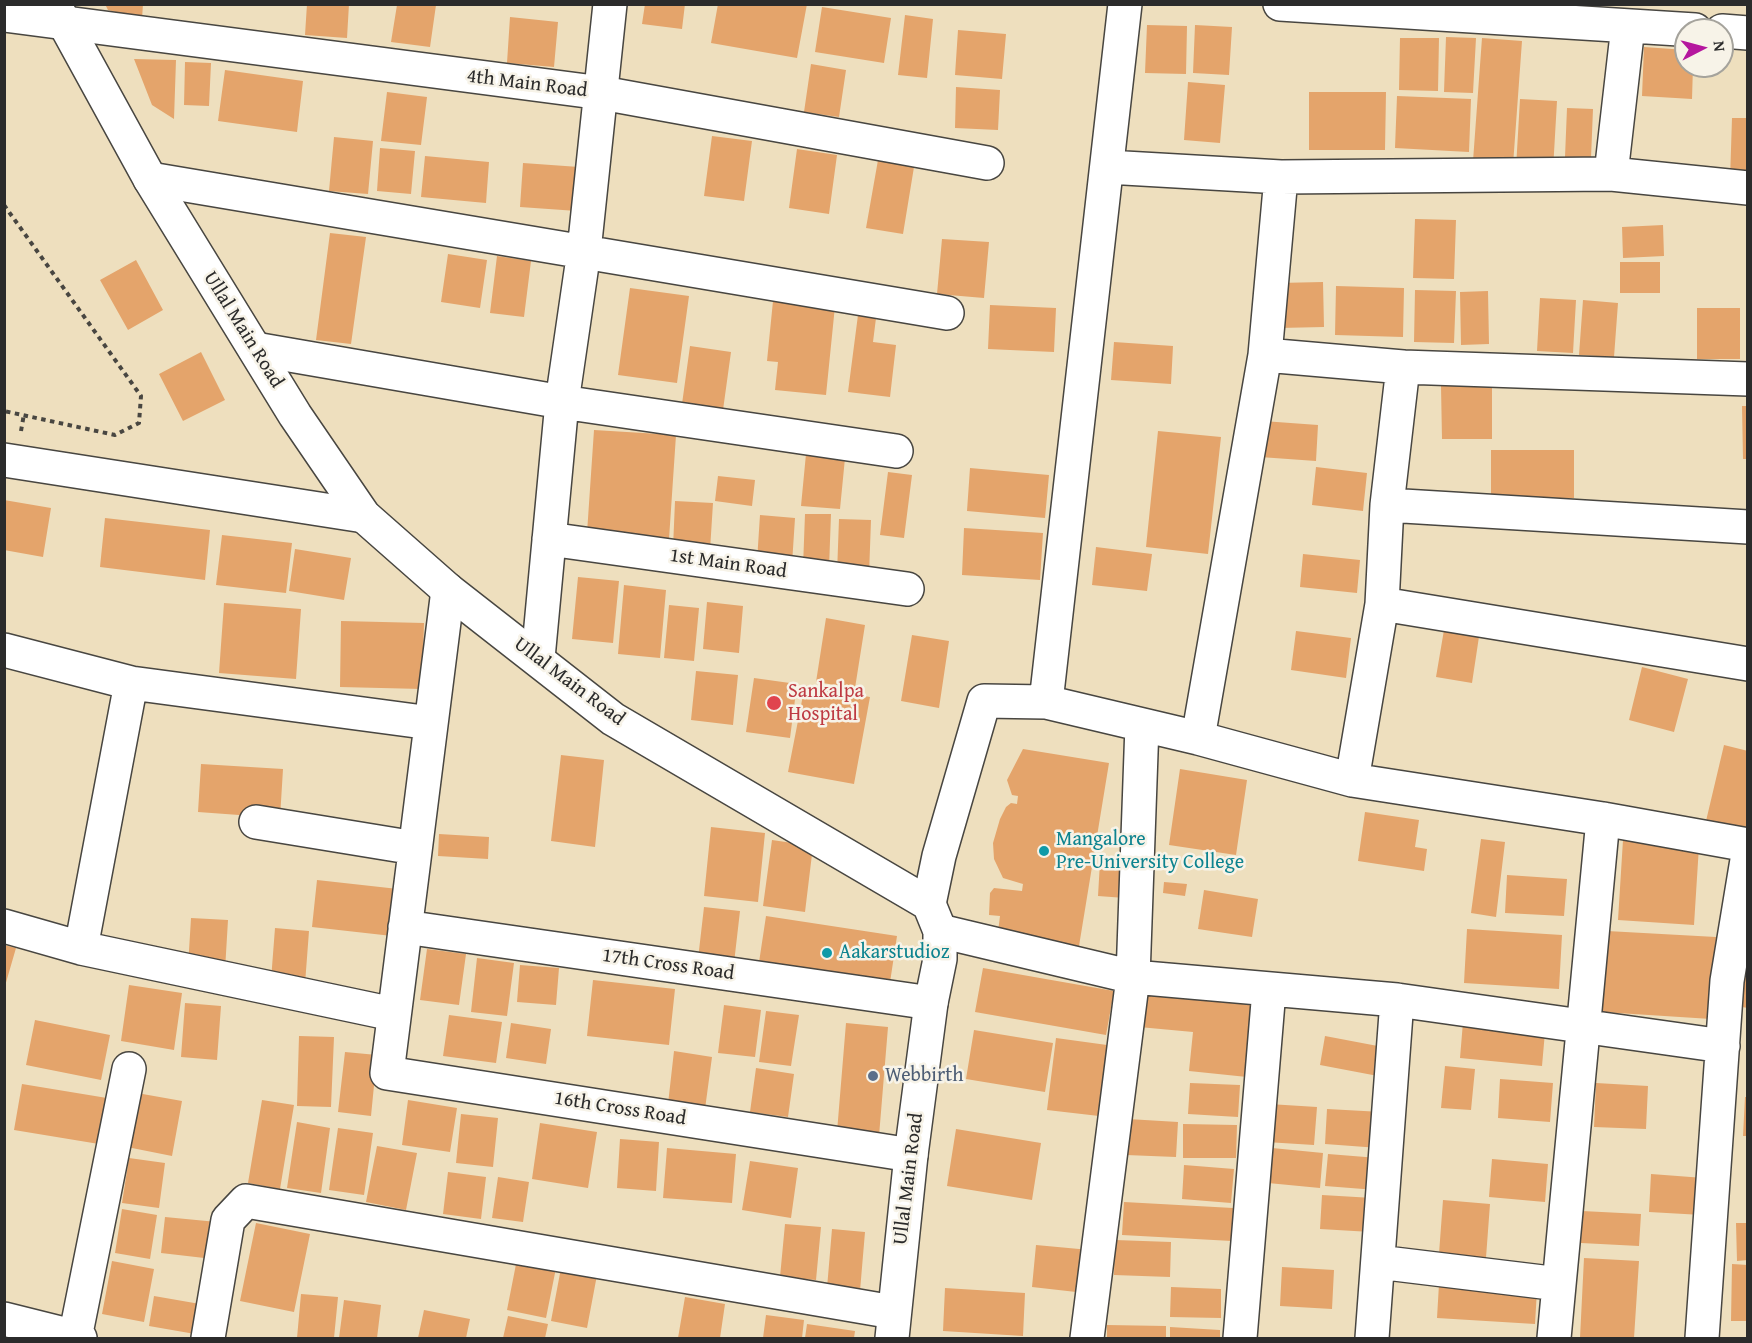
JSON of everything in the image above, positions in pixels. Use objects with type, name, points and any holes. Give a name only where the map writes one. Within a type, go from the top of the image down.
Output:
[{"type":"street","points":[[538,658],[562,402],[584,251],[610,4]]},
{"type":"street","points":[[1047,702],[1125,4]]},
{"type":"street","points":[[1280,4],[1674,29]]},
{"type":"street","name":"4th Main Road","points":[[4,15],[59,15],[602,93],[987,163]]},
{"type":"street","name":"Ullal Main Road","points":[[59,15],[150,179],[295,415],[364,516],[448,591],[538,658],[613,719],[934,917],[940,959],[931,1004],[911,1155],[892,1325]]},
{"type":"street","points":[[1611,174],[1628,26]]},
{"type":"street","points":[[1107,167],[1281,177],[1611,174],[1748,188]]},
{"type":"street","points":[[1198,738],[1265,355],[1281,177]]},
{"type":"street","points":[[150,179],[947,313]]},
{"type":"street","points":[[255,349],[562,402],[896,451]]},
{"type":"street","points":[[1265,355],[1403,368],[1748,379]]},
{"type":"street","points":[[1352,780],[1382,604],[1387,505],[1403,368]]},
{"type":"street","points":[[4,460],[364,516]]},
{"type":"street","points":[[1387,505],[1748,527]]},
{"type":"street","name":"1st Main Road","points":[[549,540],[907,589]]},
{"type":"street","points":[[4,926],[81,948],[393,1014],[448,591]]},
{"type":"street","points":[[1382,604],[1748,664]]},
{"type":"street","points":[[4,651],[130,682],[431,723]]},
{"type":"street","points":[[81,948],[130,682]]},
{"type":"street","points":[[1723,1046],[1397,1000],[1133,977],[934,917],[939,856],[984,701],[1047,702],[1198,738],[1352,780],[1603,819],[1748,845]]},
{"type":"street","points":[[1087,1338],[1133,977],[1142,725]]},
{"type":"street","points":[[1554,1338],[1603,819]]},
{"type":"street","points":[[256,822],[415,848]]},
{"type":"street","points":[[1702,1338],[1726,981],[1748,854]]},
{"type":"street","name":"17th Cross Road","points":[[405,927],[931,1004]]},
{"type":"street","points":[[1240,1338],[1269,990]]},
{"type":"street","points":[[1372,1338],[1397,1000]]},
{"type":"street","name":"16th Cross Road","points":[[393,1014],[387,1072],[911,1155]]},
{"type":"street","points":[[75,1338],[129,1069]]},
{"type":"street","points":[[208,1338],[228,1220],[246,1201],[892,1325]]},
{"type":"street","points":[[1378,1262],[1559,1284]]},
{"type":"street","points":[[4,1319],[80,1338]]},
{"type":"path","points":[[4,205],[141,396],[140,423],[115,435],[4,411]]},
{"type":"building","points":[[105,4],[143,4],[142,19],[108,10]]},
{"type":"building","points":[[307,4],[349,4],[347,38],[305,35]]},
{"type":"building","points":[[645,4],[685,4],[682,29],[642,24]]},
{"type":"building","points":[[718,4],[807,4],[797,58],[711,43]]},
{"type":"building","points":[[397,5],[436,5],[430,47],[391,42]]},
{"type":"building","points":[[822,7],[891,18],[884,63],[815,52]]},
{"type":"building","points":[[905,15],[933,19],[927,78],[898,75]]},
{"type":"building","points":[[510,17],[558,22],[554,67],[507,63]]},
{"type":"building","points":[[1147,25],[1187,26],[1186,74],[1145,73]]},
{"type":"building","points":[[1195,25],[1232,27],[1229,75],[1193,73]]},
{"type":"building","points":[[958,30],[1006,34],[1002,79],[955,75]]},
{"type":"building","points":[[1446,37],[1476,38],[1473,93],[1444,92]]},
{"type":"building","points":[[1400,38],[1439,38],[1438,91],[1399,90]]},
{"type":"building","points":[[1482,38],[1522,41],[1513,165],[1473,161]]},
{"type":"building","points":[[1644,47],[1674,49],[1674,78],[1693,78],[1692,99],[1642,96]]},
{"type":"building","points":[[134,59],[176,60],[174,119],[152,105]]},
{"type":"building","points":[[185,62],[211,63],[209,106],[184,105]]},
{"type":"building","points":[[811,64],[846,70],[839,117],[804,112]]},
{"type":"building","points":[[225,70],[303,81],[297,132],[218,121]]},
{"type":"building","points":[[1188,82],[1225,85],[1220,143],[1184,140]]},
{"type":"building","points":[[956,87],[1000,90],[998,130],[955,128]]},
{"type":"building","points":[[387,92],[427,97],[421,145],[381,141]]},
{"type":"building","points":[[1309,92],[1386,92],[1385,150],[1309,150]]},
{"type":"building","points":[[1397,96],[1471,99],[1469,152],[1395,148]]},
{"type":"building","points":[[1520,99],[1557,101],[1553,170],[1516,168]]},
{"type":"building","points":[[1567,108],[1593,109],[1591,158],[1565,157]]},
{"type":"building","points":[[1732,118],[1748,118],[1748,181],[1730,180]]},
{"type":"building","points":[[712,136],[752,141],[744,201],[704,196]]},
{"type":"building","points":[[334,137],[373,141],[368,194],[329,191]]},
{"type":"building","points":[[380,148],[415,151],[411,194],[377,191]]},
{"type":"building","points":[[797,149],[837,155],[829,214],[789,208]]},
{"type":"building","points":[[425,156],[489,162],[486,203],[421,197]]},
{"type":"building","points":[[878,160],[914,167],[903,234],[866,228]]},
{"type":"building","points":[[523,163],[579,167],[577,211],[520,207]]},
{"type":"building","points":[[1415,219],[1456,220],[1454,279],[1413,278]]},
{"type":"building","points":[[1663,225],[1664,256],[1623,258],[1622,227]]},
{"type":"building","points":[[330,233],[366,237],[351,344],[316,340]]},
{"type":"building","points":[[942,239],[989,242],[984,298],[937,294]]},
{"type":"building","points":[[448,254],[487,260],[480,308],[441,302]]},
{"type":"building","points":[[497,256],[531,261],[524,317],[490,313]]},
{"type":"building","points":[[136,260],[163,310],[128,330],[100,280]]},
{"type":"building","points":[[1620,262],[1660,262],[1660,293],[1620,293]]},
{"type":"building","points":[[1323,282],[1324,327],[1279,328],[1278,283]]},
{"type":"building","points":[[1336,286],[1404,288],[1403,337],[1335,335]]},
{"type":"building","points":[[630,288],[689,296],[677,383],[618,375]]},
{"type":"building","points":[[1415,290],[1456,291],[1454,343],[1414,342]]},
{"type":"building","points":[[1488,291],[1489,344],[1461,345],[1460,292]]},
{"type":"building","points":[[1540,298],[1576,300],[1573,353],[1537,351]]},
{"type":"building","points":[[1583,300],[1618,303],[1614,357],[1579,355]]},
{"type":"building","points":[[773,301],[835,306],[826,395],[775,390],[778,362],[767,361]]},
{"type":"building","points":[[990,305],[1056,308],[1054,352],[988,349]]},
{"type":"building","points":[[1697,308],[1740,308],[1740,359],[1697,359]]},
{"type":"building","points":[[858,315],[876,318],[873,342],[896,345],[890,397],[848,392]]},
{"type":"building","points":[[1114,342],[1173,346],[1171,384],[1111,380]]},
{"type":"building","points":[[690,346],[731,352],[723,410],[682,404]]},
{"type":"building","points":[[201,352],[225,400],[183,421],[159,374]]},
{"type":"building","points":[[1441,386],[1492,386],[1492,439],[1442,439]]},
{"type":"building","points":[[1742,406],[1748,406],[1748,459],[1743,459]]},
{"type":"building","points":[[1263,421],[1318,425],[1316,461],[1260,457]]},
{"type":"building","points":[[594,430],[676,435],[669,539],[587,533]]},
{"type":"building","points":[[1158,431],[1221,437],[1208,554],[1146,547]]},
{"type":"building","points":[[1491,450],[1574,450],[1574,498],[1491,499]]},
{"type":"building","points":[[806,454],[845,458],[840,509],[801,506]]},
{"type":"building","points":[[1316,467],[1367,473],[1363,511],[1312,505]]},
{"type":"building","points":[[970,468],[1049,475],[1045,518],[967,511]]},
{"type":"building","points":[[888,472],[912,475],[904,538],[880,535]]},
{"type":"building","points":[[718,476],[755,480],[752,506],[715,501]]},
{"type":"building","points":[[4,500],[51,508],[43,557],[4,550]]},
{"type":"building","points":[[675,501],[713,503],[710,550],[673,548]]},
{"type":"building","points":[[805,514],[831,514],[829,568],[803,567]]},
{"type":"building","points":[[760,515],[795,518],[792,564],[757,561]]},
{"type":"building","points":[[105,518],[210,530],[205,580],[100,567]]},
{"type":"building","points":[[839,519],[871,520],[869,575],[837,574]]},
{"type":"building","points":[[964,528],[1043,533],[1040,580],[962,575]]},
{"type":"building","points":[[222,535],[292,543],[286,593],[216,585]]},
{"type":"building","points":[[1096,547],[1152,554],[1147,591],[1092,585]]},
{"type":"building","points":[[295,549],[351,558],[344,600],[289,591]]},
{"type":"building","points":[[1303,554],[1360,560],[1357,593],[1300,587]]},
{"type":"building","points":[[578,577],[619,581],[613,643],[572,639]]},
{"type":"building","points":[[624,585],[666,590],[660,658],[618,654]]},
{"type":"building","points":[[707,602],[743,606],[739,653],[703,649]]},
{"type":"building","points":[[224,603],[301,609],[296,679],[219,673]]},
{"type":"building","points":[[669,605],[699,608],[694,661],[664,658]]},
{"type":"building","points":[[826,618],[865,625],[855,688],[816,682]]},
{"type":"building","points":[[341,621],[424,623],[422,689],[340,687]]},
{"type":"building","points":[[1445,624],[1480,630],[1472,683],[1436,677]]},
{"type":"building","points":[[1296,631],[1351,638],[1346,678],[1291,670]]},
{"type":"building","points":[[912,635],[949,641],[939,708],[901,701]]},
{"type":"building","points":[[1642,667],[1688,679],[1674,732],[1629,720]]},
{"type":"building","points":[[696,671],[738,675],[733,725],[691,720]]},
{"type":"building","points":[[754,678],[797,684],[790,738],[746,732]]},
{"type":"building","points":[[805,685],[870,697],[854,784],[788,772]]},
{"type":"building","points":[[1724,745],[1748,751],[1748,830],[1706,821]]},
{"type":"building","name":"Mangalore Pre-University College","points":[[1023,749],[1109,763],[1079,946],[998,932],[1000,916],[989,915],[990,893],[994,888],[1022,891],[1023,884],[1003,878],[994,859],[993,843],[1006,807],[1011,803],[1017,804],[1018,796],[1012,795],[1007,780]]},
{"type":"building","points":[[561,755],[604,760],[595,847],[551,841]]},
{"type":"building","points":[[201,764],[283,769],[280,818],[198,812]]},
{"type":"building","points":[[1180,769],[1247,780],[1236,855],[1169,845]]},
{"type":"building","points":[[1365,812],[1419,820],[1415,847],[1427,849],[1424,871],[1358,861]]},
{"type":"building","points":[[711,827],[765,833],[758,902],[704,896]]},
{"type":"building","points":[[439,834],[489,837],[488,859],[438,856]]},
{"type":"building","points":[[1481,839],[1505,842],[1496,917],[1471,913]]},
{"type":"building","points":[[772,840],[813,846],[805,912],[763,906]]},
{"type":"building","points":[[1623,840],[1699,846],[1694,925],[1618,920]]},
{"type":"building","points":[[1100,862],[1127,864],[1125,898],[1098,896]]},
{"type":"building","points":[[1507,875],[1567,879],[1564,916],[1505,913]]},
{"type":"building","points":[[317,880],[407,890],[401,937],[312,927]]},
{"type":"building","points":[[1164,882],[1187,884],[1185,896],[1163,893]]},
{"type":"building","points":[[1204,890],[1258,899],[1252,937],[1198,929]]},
{"type":"building","points":[[704,907],[740,911],[734,963],[698,959]]},
{"type":"building","name":"Aakarstudioz","points":[[766,916],[897,936],[889,989],[758,969]]},
{"type":"building","points":[[191,918],[228,920],[225,970],[188,967]]},
{"type":"building","points":[[275,928],[309,931],[305,984],[271,980]]},
{"type":"building","points":[[1467,929],[1562,935],[1559,989],[1464,983]]},
{"type":"building","points":[[1607,931],[1716,937],[1711,1019],[1602,1012]]},
{"type":"building","points":[[4,945],[16,948],[5,986],[4,985]]},
{"type":"building","points":[[427,949],[466,954],[459,1005],[420,1000]]},
{"type":"building","points":[[477,958],[514,963],[507,1016],[471,1012]]},
{"type":"building","points":[[520,965],[559,968],[556,1005],[517,1002]]},
{"type":"building","points":[[983,968],[1114,991],[1106,1035],[975,1012]]},
{"type":"building","points":[[1742,974],[1748,974],[1748,1008],[1742,1007]]},
{"type":"building","points":[[593,980],[675,989],[669,1045],[587,1036]]},
{"type":"building","points":[[129,985],[182,993],[174,1050],[121,1041]]},
{"type":"building","points":[[1142,995],[1254,1005],[1247,1077],[1189,1071],[1193,1032],[1139,1027]]},
{"type":"building","points":[[185,1003],[221,1006],[217,1060],[181,1057]]},
{"type":"building","points":[[724,1005],[761,1010],[755,1057],[718,1053]]},
{"type":"building","points":[[766,1011],[799,1015],[791,1066],[759,1062]]},
{"type":"building","points":[[449,1015],[502,1022],[496,1063],[443,1056]]},
{"type":"building","points":[[35,1020],[110,1035],[101,1080],[26,1065]]},
{"type":"building","points":[[1463,1022],[1545,1032],[1542,1066],[1460,1058]]},
{"type":"building","points":[[511,1023],[551,1029],[546,1064],[506,1058]]},
{"type":"building","points":[[846,1023],[888,1027],[879,1136],[837,1132]]},
{"type":"building","points":[[974,1030],[1053,1043],[1045,1092],[966,1079]]},
{"type":"building","points":[[299,1036],[334,1037],[331,1107],[297,1106]]},
{"type":"building","points":[[1325,1036],[1383,1047],[1378,1076],[1320,1065]]},
{"type":"building","points":[[1056,1038],[1107,1045],[1099,1116],[1047,1110]]},
{"type":"building","points":[[674,1051],[712,1057],[705,1109],[668,1104]]},
{"type":"building","points":[[345,1052],[377,1055],[371,1116],[338,1112]]},
{"type":"building","points":[[1445,1066],[1475,1069],[1471,1110],[1441,1108]]},
{"type":"building","points":[[756,1068],[794,1074],[788,1117],[750,1112]]},
{"type":"building","points":[[1500,1079],[1553,1083],[1550,1122],[1498,1118]]},
{"type":"building","points":[[1190,1083],[1240,1085],[1238,1117],[1188,1114]]},
{"type":"building","points":[[1596,1083],[1648,1086],[1646,1129],[1594,1127]]},
{"type":"building","points":[[22,1084],[113,1099],[105,1145],[14,1130]]},
{"type":"building","points":[[137,1093],[182,1101],[172,1156],[127,1147]]},
{"type":"building","points":[[1745,1097],[1748,1097],[1748,1136],[1743,1136]]},
{"type":"building","points":[[262,1100],[294,1105],[280,1189],[248,1183]]},
{"type":"building","points":[[408,1100],[457,1108],[450,1152],[402,1145]]},
{"type":"building","points":[[1269,1104],[1317,1107],[1314,1145],[1266,1142]]},
{"type":"building","points":[[1327,1109],[1382,1112],[1379,1148],[1325,1144]]},
{"type":"building","points":[[461,1114],[498,1118],[493,1167],[456,1163]]},
{"type":"building","points":[[1128,1119],[1178,1122],[1176,1157],[1126,1155]]},
{"type":"building","points":[[297,1122],[330,1128],[321,1193],[287,1188]]},
{"type":"building","points":[[540,1123],[597,1132],[588,1188],[532,1179]]},
{"type":"building","points":[[1183,1124],[1237,1125],[1236,1158],[1183,1158]]},
{"type":"building","points":[[338,1128],[373,1133],[364,1195],[329,1190]]},
{"type":"building","points":[[956,1129],[1041,1143],[1032,1200],[947,1186]]},
{"type":"building","points":[[620,1139],[659,1142],[656,1191],[617,1188]]},
{"type":"building","points":[[377,1146],[417,1153],[406,1210],[366,1202]]},
{"type":"building","points":[[667,1148],[736,1154],[732,1203],[663,1198]]},
{"type":"building","points":[[1272,1148],[1323,1153],[1320,1188],[1268,1183]]},
{"type":"building","points":[[1328,1154],[1378,1158],[1376,1190],[1325,1186]]},
{"type":"building","points":[[129,1158],[165,1163],[159,1208],[122,1203]]},
{"type":"building","points":[[1492,1159],[1548,1164],[1545,1202],[1489,1197]]},
{"type":"building","points":[[750,1161],[798,1168],[791,1218],[742,1210]]},
{"type":"building","points":[[1184,1165],[1234,1169],[1231,1203],[1182,1199]]},
{"type":"building","points":[[448,1172],[486,1177],[481,1219],[443,1214]]},
{"type":"building","points":[[1651,1174],[1704,1178],[1702,1215],[1649,1212]]},
{"type":"building","points":[[498,1177],[529,1182],[523,1222],[492,1218]]},
{"type":"building","points":[[1322,1195],[1373,1198],[1371,1232],[1320,1229]]},
{"type":"building","points":[[1443,1200],[1490,1204],[1485,1271],[1438,1267]]},
{"type":"building","points":[[1124,1202],[1233,1208],[1232,1241],[1122,1235]]},
{"type":"building","points":[[122,1209],[157,1215],[150,1259],[115,1253]]},
{"type":"building","points":[[1582,1211],[1641,1214],[1639,1246],[1581,1243]]},
{"type":"building","points":[[165,1217],[217,1222],[213,1259],[161,1253]]},
{"type":"building","points":[[256,1223],[310,1234],[294,1312],[240,1301]]},
{"type":"building","points":[[1736,1223],[1748,1223],[1748,1260],[1737,1261]]},
{"type":"building","points":[[785,1224],[821,1227],[816,1280],[780,1277]]},
{"type":"building","points":[[832,1229],[865,1232],[860,1291],[827,1288]]},
{"type":"building","points":[[1115,1240],[1171,1242],[1170,1277],[1114,1275]]},
{"type":"building","points":[[1036,1245],[1090,1250],[1085,1293],[1032,1287]]},
{"type":"building","points":[[518,1254],[557,1263],[546,1318],[507,1310]]},
{"type":"building","points":[[1584,1258],[1639,1261],[1634,1338],[1580,1338]]},
{"type":"building","points":[[112,1261],[154,1269],[144,1322],[102,1314]]},
{"type":"building","points":[[1732,1264],[1748,1265],[1748,1321],[1731,1321]]},
{"type":"building","points":[[1282,1267],[1334,1270],[1332,1309],[1280,1306]]},
{"type":"building","points":[[561,1268],[597,1275],[587,1328],[551,1321]]},
{"type":"building","points":[[1439,1284],[1537,1290],[1535,1324],[1437,1318]]},
{"type":"building","points":[[1171,1287],[1221,1289],[1221,1318],[1170,1317]]},
{"type":"building","points":[[945,1288],[1025,1293],[1023,1336],[943,1331]]},
{"type":"building","points":[[301,1294],[338,1297],[334,1338],[297,1338]]},
{"type":"building","points":[[154,1296],[200,1304],[195,1334],[149,1326]]},
{"type":"building","points":[[685,1297],[725,1304],[720,1338],[678,1338]]},
{"type":"building","points":[[344,1300],[381,1305],[377,1338],[339,1338]]},
{"type":"building","points":[[424,1310],[470,1319],[466,1338],[418,1338]]},
{"type":"building","points":[[766,1315],[804,1320],[802,1338],[763,1338]]},
{"type":"building","points":[[508,1316],[548,1324],[545,1338],[503,1338]]},
{"type":"building","points":[[807,1324],[855,1331],[854,1338],[805,1338]]},
{"type":"building","points":[[1107,1325],[1166,1326],[1166,1338],[1107,1338]]},
{"type":"building","points":[[1170,1327],[1220,1330],[1220,1338],[1170,1338]]},
{"type":"place","name":"Sankalpa Hospital","points":[[774,703]]},
{"type":"place","name":"Mangalore Pre-University College","points":[[1044,851]]},
{"type":"place","name":"Aakarstudioz","points":[[827,953]]},
{"type":"place","name":"Webbirth","points":[[873,1076]]}]
